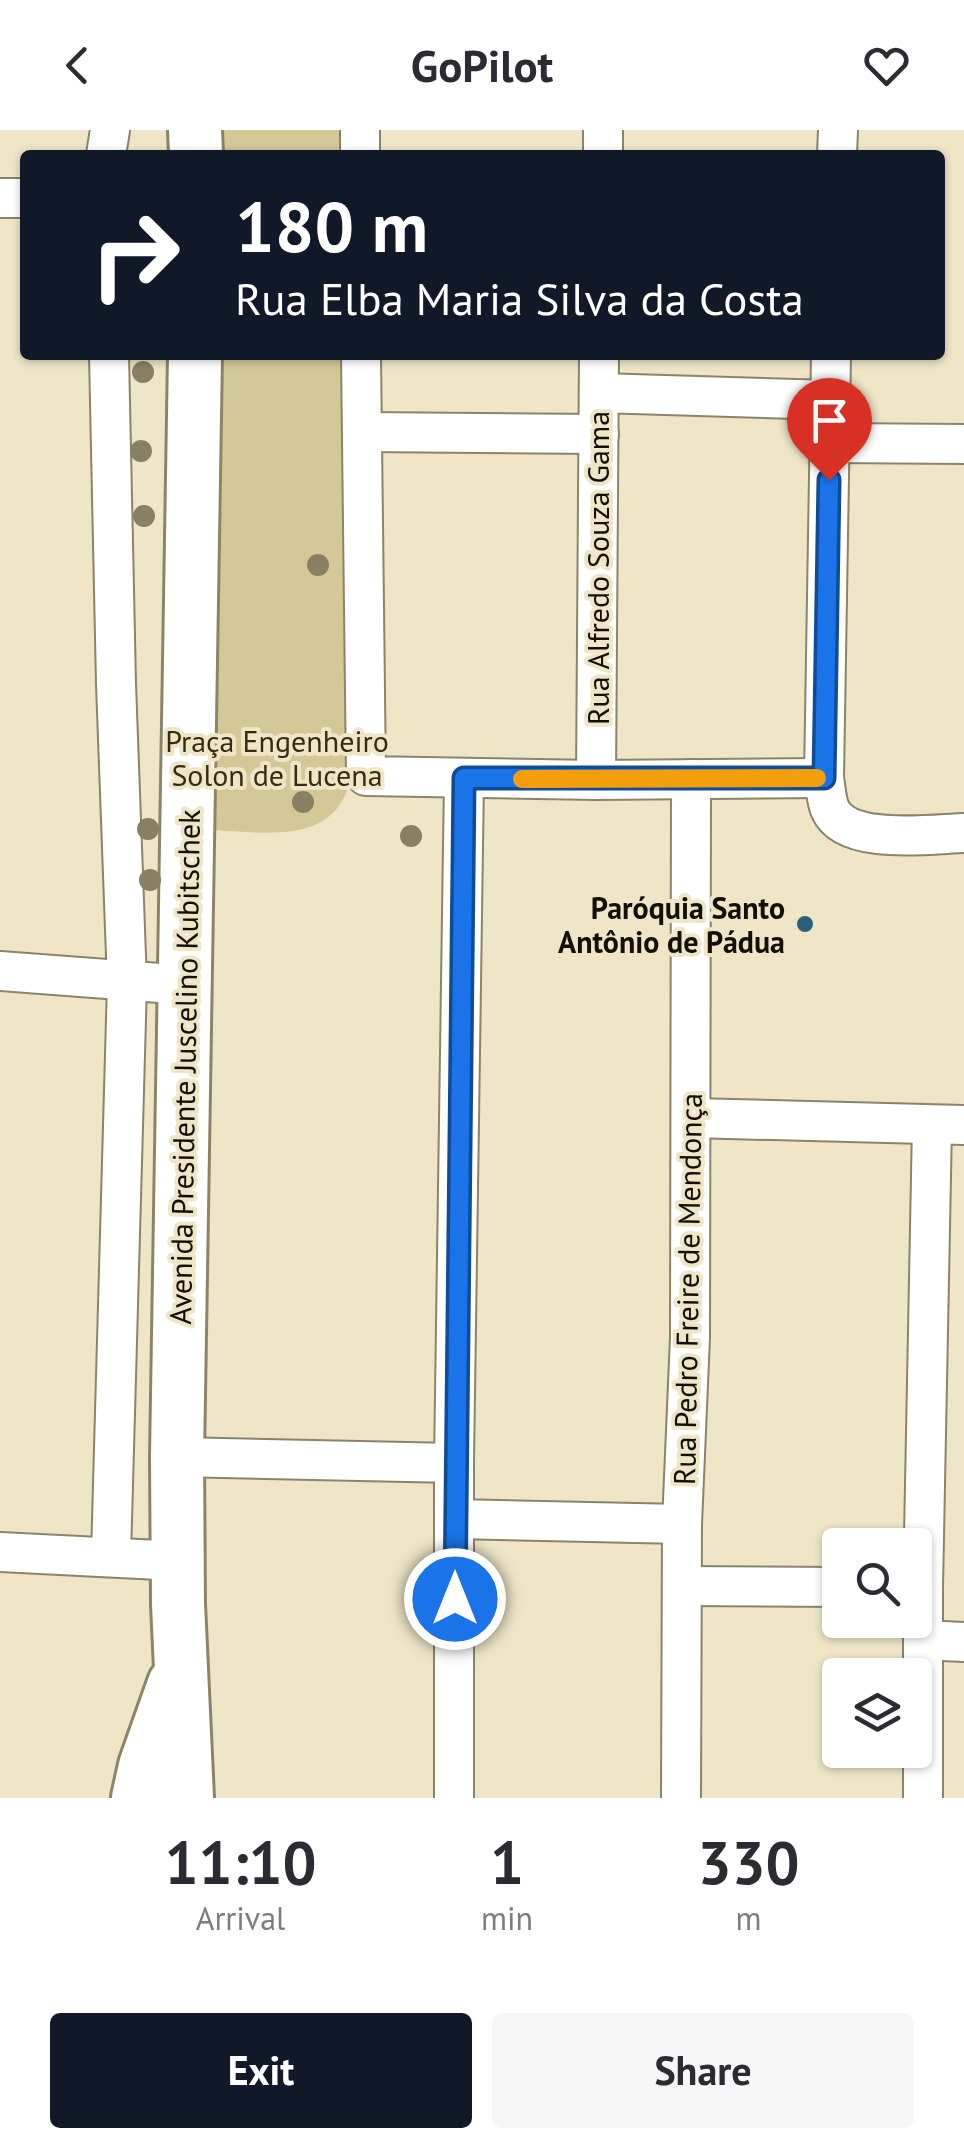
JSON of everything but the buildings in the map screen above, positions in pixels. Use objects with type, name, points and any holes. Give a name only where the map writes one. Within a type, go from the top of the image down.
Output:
[{"type":"main road","name":"Avenida Presidente Juscelino Kubitschek","points":[[187,1798],[179,1561],[178,1276],[195,360]]},
{"type":"main road","points":[[138,1798],[182,1659]]},
{"type":"street","points":[[109,360],[127,982],[112,1556]]},
{"type":"street","points":[[362,360],[366,776],[824,778]]},
{"type":"street","name":"Rua Alfredo Souza Gama","points":[[596,780],[599,360]]},
{"type":"street","points":[[831,360],[824,778],[830,808],[837,820],[853,831],[964,833]]},
{"type":"street","points":[[599,393],[830,400]]},
{"type":"street","points":[[362,432],[599,434]]},
{"type":"street","points":[[830,443],[964,444]]},
{"type":"street","points":[[454,1798],[454,1463],[464,778]]},
{"type":"street","name":"Rua Pedro Freire de Mendonça","points":[[681,1798],[682,1524],[690,1338],[691,779]]},
{"type":"street","points":[[0,1007],[11,973],[186,985]]},
{"type":"street","points":[[691,1118],[948,1125],[923,1528]]},
{"type":"street","points":[[120,1271],[178,1276]]},
{"type":"street","points":[[178,1457],[454,1463]]},
{"type":"street","points":[[455,1519],[682,1524]]},
{"type":"street","points":[[0,1552],[179,1561]]},
{"type":"street","points":[[682,1586],[822,1588]]},
{"type":"street","points":[[923,1798],[923,1640],[964,1642]]},
{"type":"green space","points":[[211,130],[348,130],[348,150],[211,150]]},
{"type":"green space","name":"Praça Engenheiro Solon de Lucena","points":[[208,360],[348,360],[349,785],[326,819],[308,827],[267,833],[202,830]]},
{"type":"slow traffic","points":[[522,779],[817,778]]},
{"type":"place","name":"Paróquia Santo Antônio de Pádua","points":[[805,924]]},
{"type":"route","points":[[455,1599],[464,778],[824,778],[829,480]]}]
